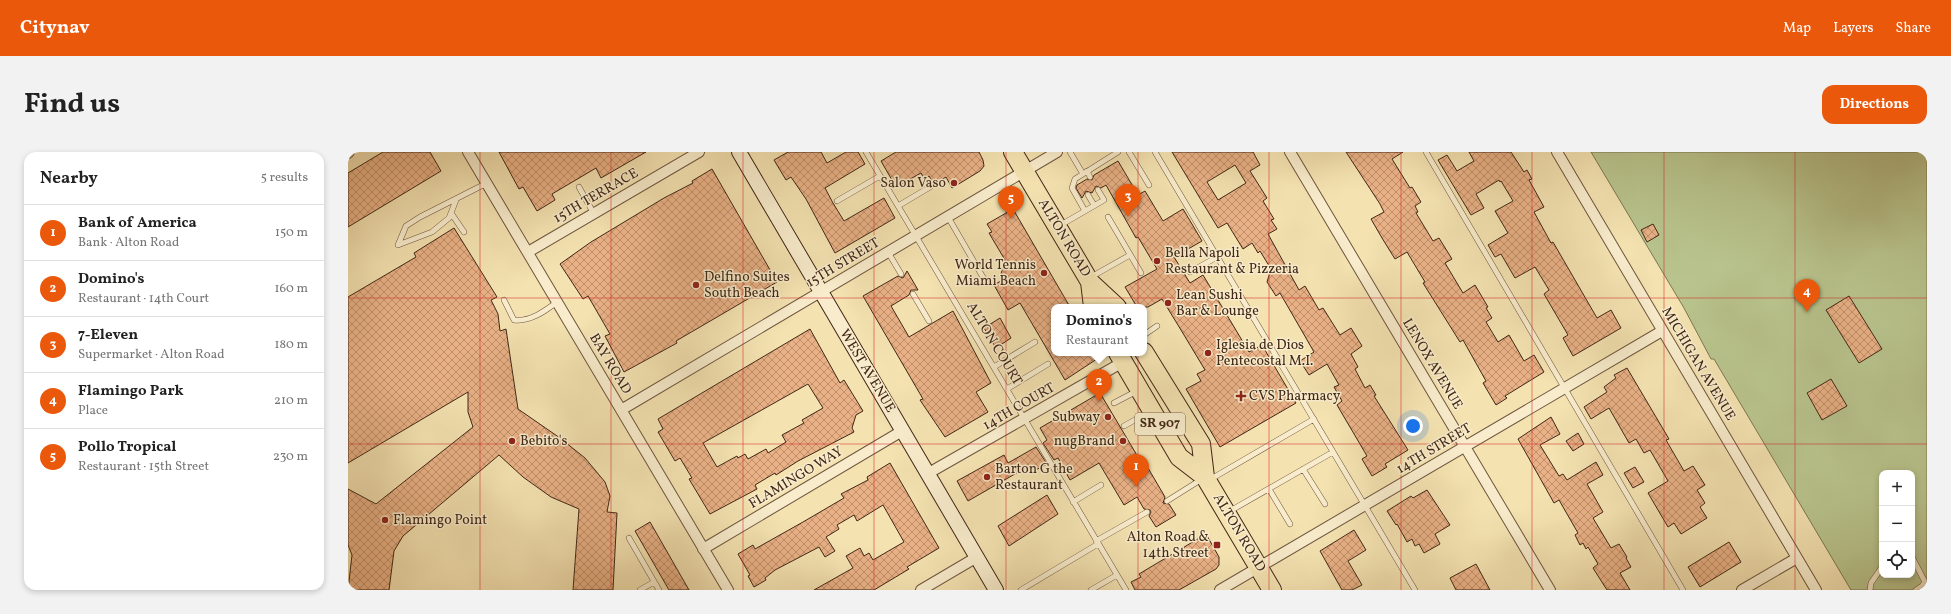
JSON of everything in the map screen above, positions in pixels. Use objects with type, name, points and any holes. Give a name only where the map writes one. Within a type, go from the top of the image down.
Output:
[{"type":"highway","name":"ALTON ROAD","points":[[1013,152],[1089,281],[1114,304]]},
{"type":"highway","name":"ALTON ROAD","points":[[1089,281],[1093,304]]},
{"type":"highway","name":"ALTON ROAD","points":[[1146,356],[1190,429],[1201,444],[1206,479]]},
{"type":"highway","name":"ALTON ROAD","points":[[1120,358],[1179,457],[1206,479],[1272,590]]},
{"type":"highway","points":[[1120,358],[1139,375],[1190,429]]},
{"type":"street","name":"BAY ROAD","points":[[468,152],[728,590]]},
{"type":"street","name":"15TH TERRACE","points":[[528,252],[699,152]]},
{"type":"street","name":"WEST AVENUE","points":[[739,152],[820,293],[996,590]]},
{"type":"street","name":"15TH STREET","points":[[621,410],[1057,152]]},
{"type":"street","name":"LENOX AVENUE","points":[[1290,152],[1550,590]]},
{"type":"street","name":"MICHIGAN AVENUE","points":[[1557,152],[1816,590]]},
{"type":"street","name":"14TH STREET","points":[[1220,590],[1466,447],[1662,330]]},
{"type":"street","name":"14TH COURT","points":[[927,474],[1025,420],[1120,358]]},
{"type":"street","name":"FLAMINGO WAY","points":[[703,549],[902,432]]},
{"type":"street","points":[[921,590],[977,557]]},
{"type":"street","points":[[1742,590],[1797,558]]},
{"type":"lane","name":"ALTON COURT","points":[[866,152],[1126,590]]},
{"type":"lane","points":[[1070,152],[1085,173],[1090,177]]},
{"type":"lane","points":[[1085,211],[1072,188],[1072,183],[1078,177],[1118,152]]},
{"type":"lane","points":[[1129,152],[1149,185]]},
{"type":"lane","points":[[1155,152],[1415,590]]},
{"type":"lane","points":[[1426,152],[1683,590]]},
{"type":"lane","points":[[837,201],[880,176]]},
{"type":"lane","points":[[1078,177],[1081,183]]},
{"type":"lane","points":[[456,200],[449,218],[426,236],[398,244],[406,226],[420,217],[487,183]]},
{"type":"lane","points":[[579,187],[594,214]]},
{"type":"lane","points":[[898,206],[930,187]]},
{"type":"lane","points":[[1057,227],[1104,200],[1098,190]]},
{"type":"lane","points":[[1088,195],[1094,205]]},
{"type":"lane","points":[[451,213],[464,232]]},
{"type":"lane","points":[[948,217],[984,279]]},
{"type":"lane","points":[[1108,217],[1141,273]]},
{"type":"lane","points":[[888,252],[901,274]]},
{"type":"lane","points":[[1089,281],[1130,255]]},
{"type":"lane","points":[[1190,272],[1217,257]]},
{"type":"lane","points":[[913,294],[929,321]]},
{"type":"lane","points":[[504,300],[514,320],[522,321],[542,313],[557,302]]},
{"type":"lane","points":[[1147,333],[1158,326]]},
{"type":"lane","points":[[994,366],[1035,342]]},
{"type":"lane","points":[[1007,389],[1048,364]]},
{"type":"lane","points":[[1114,404],[1139,389]]},
{"type":"lane","points":[[1124,426],[1152,410]]},
{"type":"lane","points":[[1167,500],[1314,419]]},
{"type":"lane","points":[[1226,513],[1333,452]]},
{"type":"lane","points":[[1303,469],[1325,504]]},
{"type":"lane","points":[[1073,502],[1101,486]]},
{"type":"lane","points":[[1269,489],[1290,524]]},
{"type":"lane","points":[[1021,590],[1146,512]]},
{"type":"lane","points":[[629,538],[659,590]]},
{"type":"lane","points":[[1915,563],[1925,582],[1916,590]]},
{"type":"lane","points":[[1870,590],[1871,583],[1879,572]]},
{"type":"lane","points":[[1091,590],[1117,575]]},
{"type":"lane","points":[[640,590],[654,582]]},
{"type":"green space","points":[[1591,152],[1927,152],[1927,590],[1851,590],[1714,359],[1711,359],[1684,308]]},
{"type":"building","points":[[383,152],[430,152],[441,171],[348,227],[348,173]]},
{"type":"building","points":[[499,152],[646,152],[601,178],[596,168],[552,194],[555,200],[537,211],[523,187],[519,189]]},
{"type":"building","points":[[788,152],[821,152],[827,163],[846,152],[858,152],[865,164],[825,188],[833,203],[844,221],[884,198],[895,218],[835,253],[806,199],[791,177],[786,180],[774,160]]},
{"type":"building","points":[[896,152],[979,152],[984,166],[980,171],[952,188],[946,177],[934,184],[929,176],[924,179],[921,173],[896,187],[881,161]]},
{"type":"building","points":[[1172,152],[1253,152],[1260,165],[1250,171],[1267,198],[1263,201],[1274,219],[1271,220],[1277,229],[1268,234],[1299,290],[1305,286],[1319,310],[1323,308],[1340,335],[1351,328],[1362,346],[1351,354],[1358,367],[1355,369],[1365,388],[1370,385],[1376,395],[1374,396],[1408,450],[1385,464],[1387,467],[1372,476],[1362,459],[1367,456],[1337,405],[1342,401],[1334,387],[1339,385],[1327,364],[1309,375],[1300,361],[1314,352],[1280,293],[1276,296],[1267,282],[1271,269],[1260,251],[1258,253],[1252,243],[1243,249],[1227,223],[1218,228]],"holes":[[[1235,165],[1246,183],[1218,200],[1207,182]]]},
{"type":"building","points":[[1346,152],[1403,152],[1392,159],[1410,188],[1412,187],[1421,202],[1415,206],[1418,212],[1416,213],[1433,241],[1439,238],[1452,259],[1445,263],[1463,293],[1475,285],[1488,307],[1486,308],[1492,318],[1486,322],[1498,342],[1509,335],[1524,361],[1534,355],[1544,372],[1505,396],[1507,398],[1496,405],[1483,383],[1486,381],[1463,340],[1460,342],[1423,283],[1425,282],[1407,252],[1395,259],[1382,238],[1371,219],[1384,212]]},
{"type":"building","points":[[1469,152],[1511,152],[1524,172],[1527,170],[1532,179],[1529,180],[1544,207],[1534,212],[1551,243],[1553,242],[1597,318],[1611,310],[1621,328],[1573,356],[1563,338],[1568,335],[1544,294],[1549,290],[1535,267],[1515,278],[1501,254],[1495,257],[1488,245],[1508,233],[1495,211],[1513,201],[1501,181],[1500,182],[1499,180],[1476,194],[1484,208],[1471,215],[1438,160],[1447,155],[1457,171],[1474,161]]},
{"type":"building","points":[[1118,161],[1138,195],[1145,191],[1163,221],[1183,209],[1202,241],[1174,257],[1190,283],[1203,275],[1249,352],[1262,345],[1296,403],[1220,447],[1186,389],[1201,381],[1197,374],[1205,370],[1162,299],[1148,307],[1147,304],[1135,304],[1125,287],[1157,269],[1138,237],[1136,238],[1106,185],[1101,188],[1096,186],[1092,193],[1086,191],[1082,198],[1076,188],[1077,185],[1087,179],[1092,180],[1094,175]]},
{"type":"building","points":[[712,169],[777,282],[676,341],[677,343],[624,372],[605,336],[610,334],[588,296],[583,299],[560,264],[591,242],[664,198],[693,183],[692,181]]},
{"type":"building","points":[[1013,209],[1068,304],[1051,304],[1051,356],[1101,356],[1065,380],[1020,303],[1008,310],[994,285],[1004,279],[1001,274],[1005,260],[989,233],[992,232],[987,224]]},
{"type":"building","points":[[1653,224],[1659,235],[1647,242],[1641,230]]},
{"type":"building","points":[[454,228],[497,297],[491,300],[498,314],[500,331],[506,329],[518,409],[560,438],[585,458],[605,482],[610,496],[607,512],[617,513],[613,590],[573,590],[579,509],[551,497],[523,477],[499,455],[403,536],[394,551],[389,590],[348,590],[352,555],[348,545],[348,489],[376,504],[473,427],[468,412],[468,392],[348,463],[348,297],[416,257],[414,253]]},
{"type":"building","points":[[907,271],[918,290],[911,290],[909,295],[891,306],[909,337],[953,311],[991,383],[976,392],[988,412],[945,437],[920,400],[923,399],[863,296],[898,276],[903,278]]},
{"type":"building","points":[[1849,296],[1882,349],[1859,363],[1826,310]]},
{"type":"building","points":[[1000,318],[1011,338],[996,348],[984,328]]},
{"type":"building","points":[[810,329],[840,383],[844,380],[863,411],[856,415],[852,428],[854,432],[798,461],[776,475],[775,473],[755,485],[757,489],[710,514],[689,479],[692,478],[680,458],[675,461],[658,432],[663,429],[658,419]],"holes":[[[808,384],[823,408],[802,420],[804,423],[782,435],[786,442],[768,453],[766,449],[748,459],[745,454],[738,458],[737,456],[717,467],[703,443]]]},
{"type":"building","points":[[1627,368],[1669,439],[1666,440],[1684,471],[1693,466],[1705,485],[1697,490],[1705,503],[1700,507],[1707,518],[1681,534],[1674,523],[1668,527],[1648,493],[1668,481],[1650,450],[1644,453],[1636,439],[1629,443],[1609,408],[1591,419],[1584,407],[1607,392],[1604,387],[1616,378],[1614,375]]},
{"type":"building","points":[[1831,379],[1847,406],[1822,420],[1807,393]]},
{"type":"building","points":[[1100,393],[1138,457],[1141,456],[1165,497],[1163,503],[1169,504],[1176,515],[1156,527],[1149,516],[1151,512],[1150,510],[1144,509],[1137,497],[1124,505],[1099,463],[1070,480],[1058,458],[1054,460],[1043,443],[1047,440],[1040,428]]},
{"type":"building","points":[[1551,417],[1560,434],[1540,445],[1559,476],[1563,474],[1567,480],[1596,462],[1603,475],[1587,484],[1603,512],[1593,518],[1611,548],[1619,544],[1627,557],[1626,558],[1631,567],[1620,573],[1630,590],[1607,590],[1593,568],[1598,564],[1588,547],[1586,549],[1583,543],[1580,545],[1575,535],[1578,533],[1559,500],[1554,503],[1518,439]]},
{"type":"building","points":[[1578,433],[1584,444],[1573,451],[1566,441]]},
{"type":"building","points":[[1036,447],[1047,464],[1030,473],[1027,467],[968,501],[957,481],[1004,455],[1008,463]]},
{"type":"building","points":[[890,463],[939,548],[907,567],[909,569],[874,590],[814,590],[853,568],[846,556],[860,548],[864,556],[869,553],[873,560],[904,542],[883,505],[857,521],[854,515],[837,525],[839,529],[826,537],[835,551],[825,557],[819,547],[775,570],[765,578],[766,580],[754,587],[748,576],[750,575],[738,554],[753,545],[755,549],[844,498],[841,494],[868,480],[867,477]]},
{"type":"building","points":[[1635,467],[1644,482],[1633,488],[1624,473]]},
{"type":"building","points":[[1427,490],[1450,525],[1435,534],[1440,544],[1424,553],[1419,544],[1415,546],[1412,539],[1407,542],[1397,524],[1396,525],[1387,511],[1411,496],[1413,498]]},
{"type":"building","points":[[1047,495],[1058,514],[1009,546],[998,526]]},
{"type":"building","points":[[650,522],[689,590],[669,590],[635,531]]},
{"type":"building","points":[[1354,530],[1366,550],[1348,561],[1362,585],[1352,590],[1342,590],[1320,551]]},
{"type":"building","points":[[1206,534],[1219,557],[1219,565],[1216,569],[1179,590],[1135,590],[1131,582],[1141,577],[1139,574]]},
{"type":"building","points":[[1729,542],[1741,562],[1700,587],[1688,567]]},
{"type":"building","points":[[1476,564],[1490,590],[1456,590],[1450,578]]},
{"type":"place","name":"Salon Vaso","points":[[954,183]]},
{"type":"place","name":"7-Eleven","points":[[1128,217]]},
{"type":"place","name":"Pollo Tropical","points":[[1011,219]]},
{"type":"place","name":"Bella Napoli Restaurant & Pizzeria","points":[[1157,261]]},
{"type":"place","name":"World Tennis Miami Beach","points":[[1044,273]]},
{"type":"place","name":"Delfino Suites South Beach","points":[[696,285]]},
{"type":"place","name":"Lean Sushi Bar & Lounge","points":[[1168,303]]},
{"type":"place","name":"Flamingo Park","points":[[1807,312]]},
{"type":"place","name":"Iglesia de Dios Pentecostal M.I.","points":[[1208,353]]},
{"type":"place","name":"CVS Pharmacy","points":[[1241,396]]},
{"type":"place","name":"Domino's","points":[[1099,402]]},
{"type":"place","name":"Subway","points":[[1108,417]]},
{"type":"place","name":"Bebito's","points":[[512,441]]},
{"type":"place","name":"nugBrand","points":[[1123,441]]},
{"type":"place","name":"Barton G the Restaurant","points":[[987,477]]},
{"type":"place","name":"Bank of America","points":[[1136,487]]},
{"type":"place","name":"Flamingo Point","points":[[385,520]]},
{"type":"place","name":"Alton Road & 14th Street","points":[[1217,545]]}]
